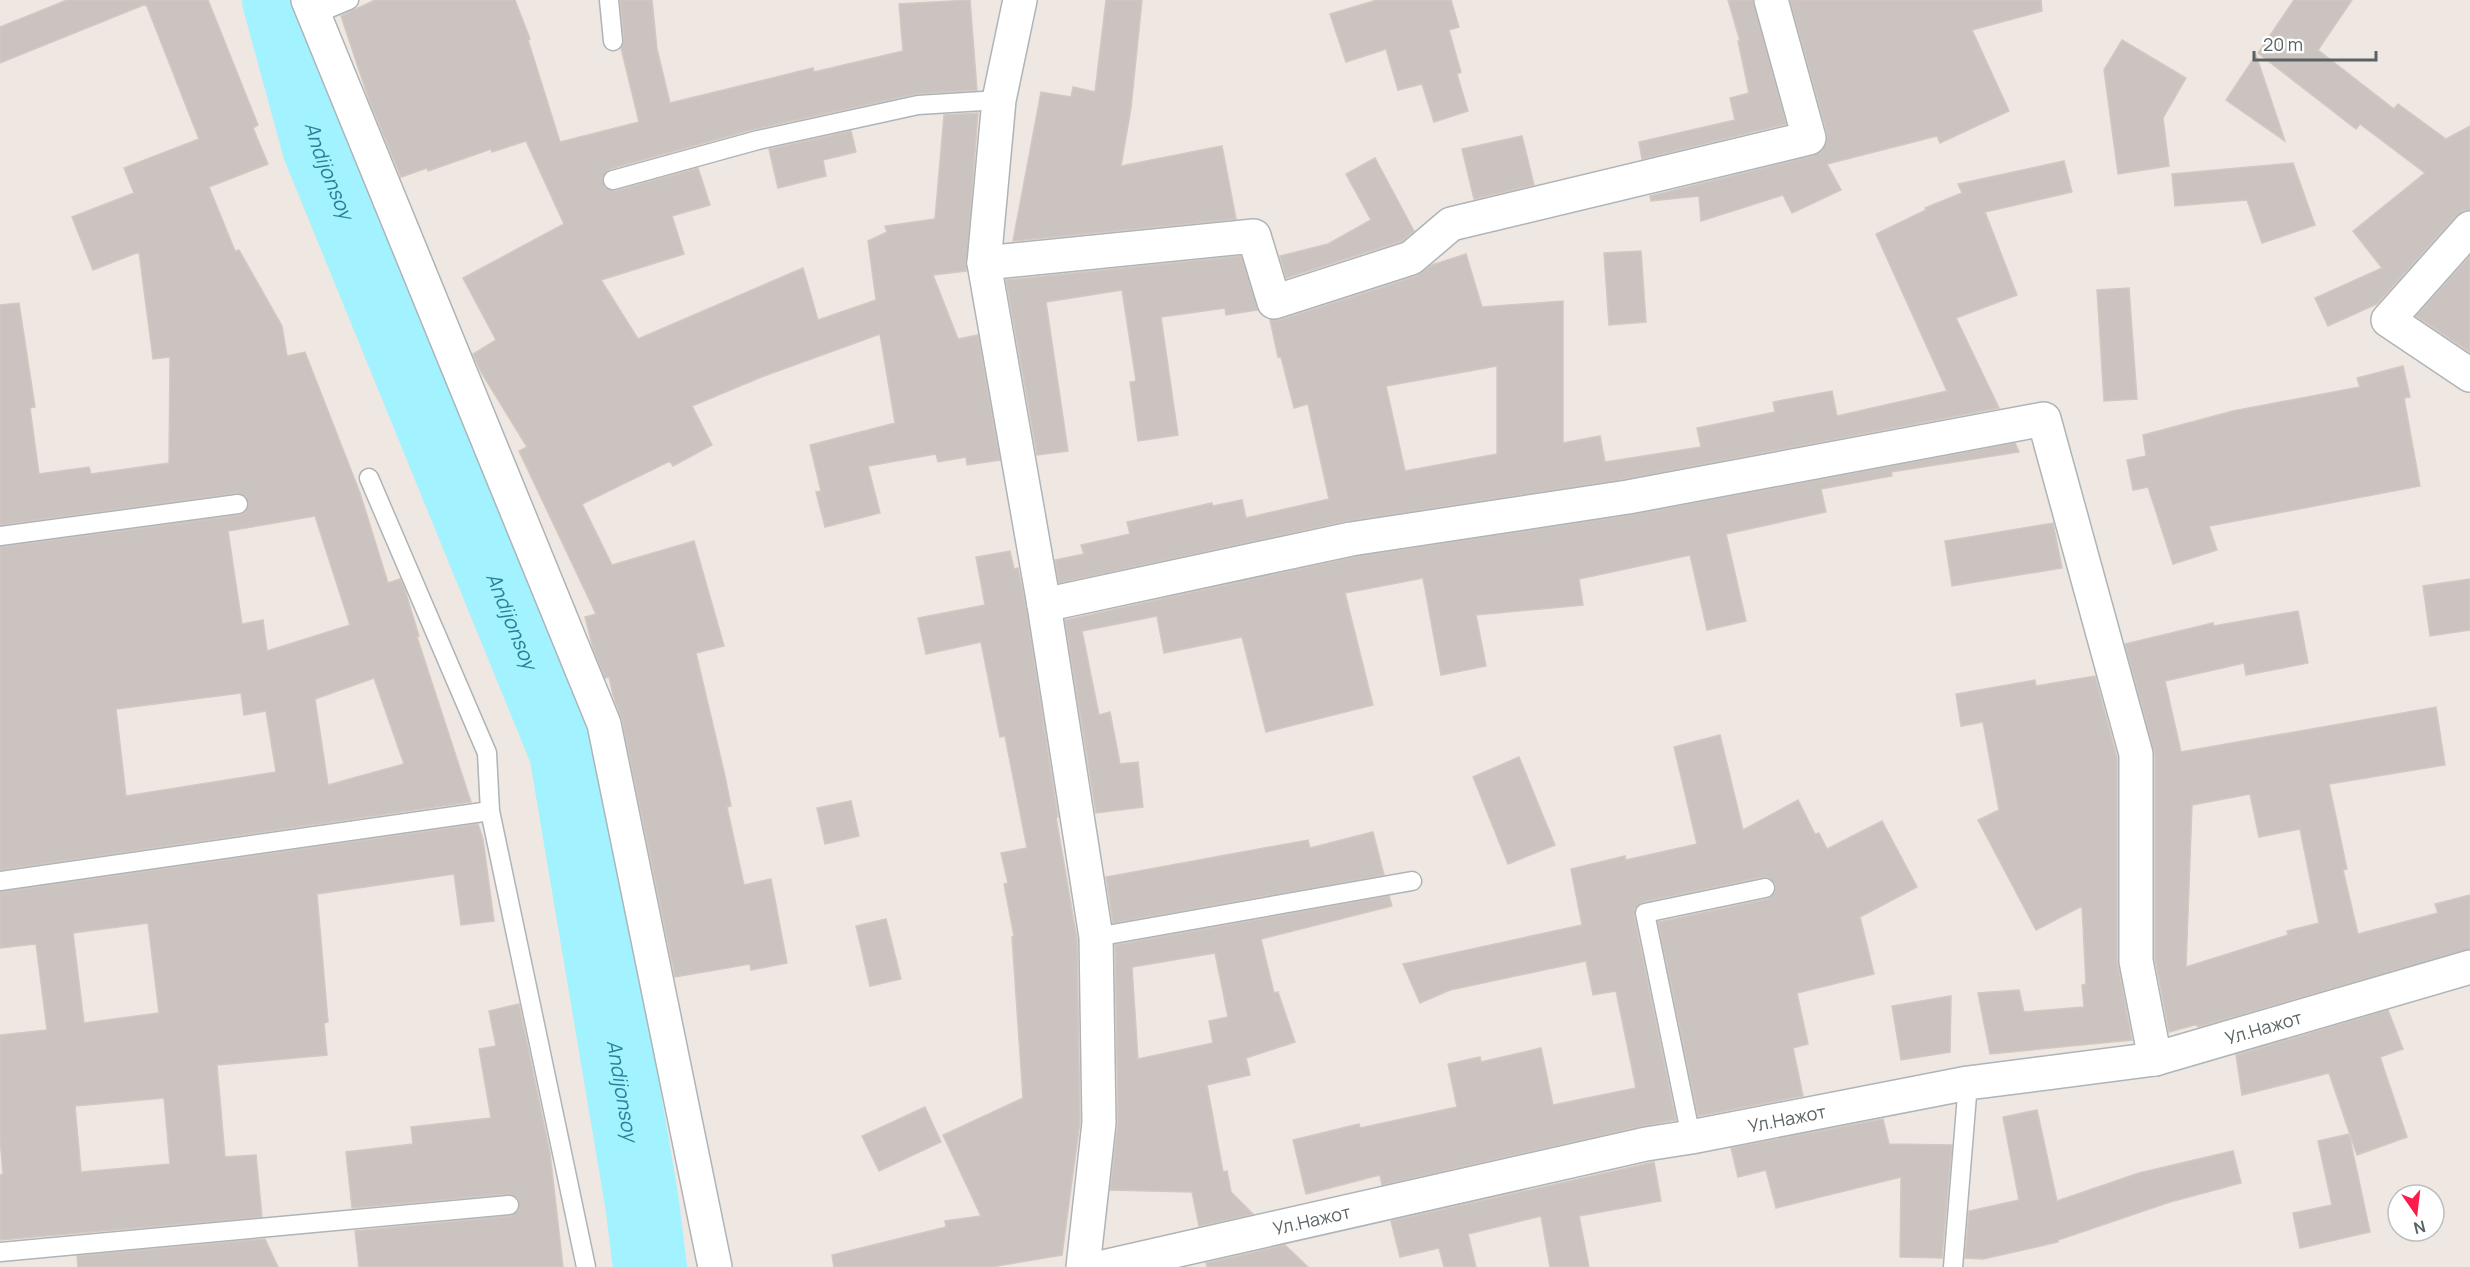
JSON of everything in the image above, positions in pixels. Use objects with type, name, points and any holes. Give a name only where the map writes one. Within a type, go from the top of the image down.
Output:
[{"type":"street","points":[[1020,0],[999,100],[984,263],[1044,605],[1096,937],[1099,1123],[1083,1267]]},
{"type":"street","points":[[984,263],[1254,236],[1274,302],[1412,258],[1451,224],[1809,138],[1771,0]]},
{"type":"street","points":[[311,7],[604,724],[715,1267]]},
{"type":"street","points":[[2470,228],[2388,320],[2470,375]]},
{"type":"street","points":[[1044,605],[1351,539],[1628,496],[2044,419],[2136,754],[2136,961],[2155,1059]]},
{"type":"street","name":"Ул.Нажот","points":[[1103,1267],[1646,1144],[1968,1083],[2155,1059],[2470,967]]},
{"type":"lane","points":[[311,7],[349,0]]},
{"type":"lane","points":[[609,0],[613,41]]},
{"type":"lane","points":[[613,180],[758,140],[918,105],[999,100]]},
{"type":"lane","points":[[369,478],[487,753],[490,811],[586,1267]]},
{"type":"lane","points":[[0,536],[238,504]]},
{"type":"lane","points":[[0,881],[490,811]]},
{"type":"lane","points":[[1096,937],[1412,881]]},
{"type":"lane","points":[[1691,1137],[1645,913],[1765,888]]},
{"type":"lane","points":[[1953,1267],[1968,1083]]},
{"type":"lane","points":[[0,1252],[509,1205]]},
{"type":"building","points":[[67,0],[208,0],[258,125],[253,128],[268,164],[209,187],[235,251],[239,250],[282,326],[287,356],[305,352],[360,493],[388,583],[400,579],[404,587],[419,636],[417,637],[471,802],[0,870],[0,547],[240,515],[245,512],[249,503],[246,497],[237,493],[0,525],[0,305],[19,303],[35,407],[30,408],[39,474],[89,467],[91,474],[169,463],[170,357],[153,359],[139,252],[93,270],[72,217],[134,193],[124,168],[199,139],[146,4],[0,63],[0,27]],"holes":[[[315,516],[350,625],[267,651],[263,620],[242,624],[228,531]],[[374,678],[404,764],[328,785],[315,699]],[[241,693],[244,715],[266,711],[276,772],[126,796],[116,709]]]},
{"type":"building","points":[[375,0],[515,0],[530,39],[528,40],[560,142],[639,122],[621,48],[624,40],[620,0],[652,0],[657,49],[670,103],[813,68],[814,72],[903,51],[899,4],[970,0],[977,90],[916,94],[755,129],[610,169],[602,178],[606,188],[615,191],[698,168],[710,205],[672,216],[684,254],[601,280],[638,339],[803,268],[818,320],[876,300],[868,241],[887,232],[885,226],[935,219],[944,115],[978,113],[966,271],[933,275],[958,339],[978,335],[1000,460],[967,465],[966,457],[938,462],[936,454],[868,466],[880,513],[825,527],[816,492],[821,491],[810,445],[895,423],[880,334],[764,376],[692,406],[712,445],[673,466],[670,461],[582,504],[612,565],[694,541],[724,646],[696,653],[725,776],[731,806],[727,807],[744,885],[771,879],[787,963],[751,970],[750,964],[675,977],[622,720],[609,677],[605,678],[593,648],[585,617],[596,614],[519,451],[527,447],[481,372],[473,354],[496,340],[463,278],[564,224],[526,141],[492,152],[491,149],[428,171],[427,168],[401,177],[369,100],[341,16]]},
{"type":"building","points":[[1106,0],[1142,0],[1131,108],[1121,166],[1222,146],[1236,219],[1013,241],[1041,92],[1071,97],[1073,87],[1095,92]]},
{"type":"building","points":[[1377,0],[1451,0],[1459,27],[1449,30],[1461,72],[1457,74],[1468,111],[1434,122],[1422,84],[1398,90],[1386,49],[1346,62],[1330,14]]},
{"type":"building","points":[[1728,0],[1753,0],[1786,124],[1642,159],[1639,142],[1735,120],[1730,98],[1749,93],[1738,41],[1740,41]]},
{"type":"building","points":[[1790,0],[2041,0],[2042,11],[1972,30],[2009,111],[1940,143],[1937,136],[1827,164],[1841,190],[1792,213],[1783,195],[1701,221],[1699,196],[1651,201],[1650,196],[1813,156],[1822,151],[1827,142],[1827,133]]},
{"type":"building","points":[[2294,0],[2352,0],[2318,50],[2394,109],[2398,104],[2446,139],[2470,126],[2470,210],[2464,210],[2456,216],[2377,304],[2328,326],[2315,298],[2382,268],[2353,231],[2425,173],[2360,124],[2356,129],[2258,53]]},
{"type":"building","points":[[2122,40],[2186,78],[2163,118],[2169,166],[2118,174],[2104,70]]},
{"type":"building","points":[[2256,55],[2285,141],[2226,100]]},
{"type":"building","points":[[851,131],[856,152],[823,160],[826,176],[778,188],[769,149]]},
{"type":"building","points":[[1522,136],[1534,185],[1474,199],[1462,149]]},
{"type":"building","points":[[1375,158],[1414,231],[1402,241],[1286,278],[1280,256],[1328,244],[1371,220],[1346,174]]},
{"type":"building","points":[[2064,161],[2072,192],[1985,212],[2017,295],[1956,318],[1999,408],[1625,479],[1347,521],[1059,583],[1055,560],[1084,554],[1081,545],[1130,534],[1127,522],[1212,503],[1213,506],[1242,500],[1246,518],[1329,499],[1308,404],[1294,408],[1281,357],[1278,357],[1270,320],[1280,320],[1417,276],[1432,265],[1466,254],[1482,307],[1563,301],[1563,443],[1600,436],[1605,462],[1701,447],[1697,428],[1775,412],[1773,402],[1832,391],[1837,416],[1947,391],[1876,234],[1926,210],[1925,208],[1962,193],[1958,184]],"holes":[[[1497,366],[1497,454],[1405,471],[1386,386]]]},
{"type":"building","points":[[2293,163],[2315,225],[2262,243],[2247,200],[2175,206],[2172,174]]},
{"type":"building","points":[[1641,251],[1646,322],[1609,325],[1604,253]]},
{"type":"building","points":[[1241,256],[1258,310],[1226,315],[1225,308],[1161,317],[1178,435],[1138,441],[1130,382],[1136,381],[1122,290],[1046,302],[1068,451],[1037,455],[1006,280]]},
{"type":"building","points":[[2470,256],[2470,352],[2416,316]]},
{"type":"building","points":[[2129,288],[2137,399],[2104,401],[2097,290]]},
{"type":"building","points":[[2403,366],[2410,397],[2404,398],[2420,486],[2209,526],[2217,550],[2173,564],[2148,487],[2133,490],[2127,460],[2146,456],[2143,435],[2233,411],[2360,387],[2357,378]]},
{"type":"building","points":[[2015,443],[2019,452],[1891,472],[1892,476],[1821,489],[1826,512],[1726,534],[1746,621],[1707,630],[1690,555],[1579,579],[1583,605],[1476,615],[1486,666],[1441,675],[1423,578],[1345,593],[1373,705],[1266,732],[1242,637],[1164,653],[1157,616],[1082,631],[1099,715],[1110,712],[1120,764],[1138,762],[1143,807],[1096,813],[1065,620],[1354,557],[1631,515]]},
{"type":"building","points":[[2053,523],[2062,568],[1952,586],[1945,541]]},
{"type":"building","points":[[1010,551],[1014,569],[1018,568],[1026,608],[1058,817],[1056,817],[1077,939],[1080,1122],[1062,1255],[991,1267],[834,1267],[832,1255],[946,1227],[945,1221],[981,1216],[943,1135],[1023,1098],[1012,937],[1014,936],[1004,884],[1008,883],[1001,853],[1027,848],[1005,736],[1000,737],[981,642],[926,654],[918,618],[985,605],[976,557]]},
{"type":"building","points":[[2470,579],[2470,630],[2430,636],[2423,586]]},
{"type":"building","points":[[2298,611],[2308,663],[2246,675],[2244,663],[2165,681],[2181,752],[2436,707],[2445,765],[2329,784],[2347,869],[2343,870],[2358,934],[2438,913],[2435,904],[2470,895],[2470,949],[2198,1027],[2198,1024],[2169,1032],[2155,959],[2155,754],[2125,644],[2213,623],[2214,626]],"holes":[[[2250,794],[2259,837],[2300,829],[2319,923],[2287,931],[2288,935],[2186,967],[2192,805]]]},
{"type":"building","points":[[2095,676],[2117,757],[2117,961],[2132,1040],[1990,1054],[1978,993],[2019,990],[2024,1012],[2084,1007],[2082,985],[2086,984],[2082,906],[2036,930],[1978,820],[1999,810],[1983,722],[1961,726],[1956,694],[2035,680],[2036,686]]},
{"type":"building","points":[[1720,735],[1743,830],[1798,800],[1815,834],[1819,833],[1827,849],[1882,821],[1917,887],[1860,917],[1874,974],[1797,993],[1808,1044],[1793,1048],[1803,1096],[1698,1116],[1658,922],[1768,899],[1775,892],[1776,885],[1769,878],[1763,877],[1643,902],[1635,909],[1634,915],[1676,1120],[1382,1185],[1380,1175],[1306,1194],[1293,1140],[1359,1124],[1360,1128],[1457,1107],[1448,1064],[1480,1057],[1481,1062],[1541,1048],[1553,1105],[1636,1088],[1616,991],[1593,995],[1586,961],[1450,990],[1420,1003],[1403,964],[1582,925],[1571,869],[1625,856],[1626,860],[1697,844],[1674,747]]},
{"type":"building","points":[[1519,757],[1555,845],[1508,864],[1473,777]]},
{"type":"building","points":[[851,801],[859,836],[825,844],[817,808]]},
{"type":"building","points":[[478,824],[483,839],[494,921],[461,925],[454,874],[317,894],[328,1022],[324,1023],[327,1055],[217,1065],[225,1157],[256,1155],[262,1217],[0,1240],[0,1175],[3,1174],[0,1139],[0,1035],[47,1030],[36,944],[0,948],[0,892]],"holes":[[[148,923],[159,1013],[84,1023],[73,933]],[[164,1098],[170,1164],[81,1172],[75,1106]]]},
{"type":"building","points":[[1373,832],[1384,875],[1113,923],[1106,877],[1308,840],[1310,848]]},
{"type":"building","points":[[1389,896],[1392,906],[1261,939],[1274,993],[1278,992],[1295,1042],[1246,1058],[1250,1075],[1207,1085],[1223,1172],[1227,1171],[1231,1192],[1253,1214],[1199,1226],[1192,1192],[1110,1190],[1118,1123],[1115,945]],"holes":[[[1215,953],[1228,1017],[1209,1021],[1213,1043],[1138,1059],[1132,967]]]},
{"type":"building","points":[[886,919],[901,979],[870,986],[856,926]]},
{"type":"building","points":[[1951,996],[1950,1052],[1901,1060],[1892,1006]]},
{"type":"building","points":[[519,1004],[550,1153],[563,1267],[359,1267],[355,1231],[510,1216],[519,1210],[518,1199],[508,1194],[352,1208],[346,1152],[413,1144],[411,1127],[491,1118],[479,1049],[496,1046],[489,1011]]},
{"type":"building","points":[[2388,1010],[2403,1049],[2380,1057],[2407,1137],[2357,1155],[2329,1073],[2242,1095],[2236,1055]]},
{"type":"building","points":[[925,1107],[941,1142],[879,1171],[862,1136]]},
{"type":"building","points":[[2037,1110],[2057,1201],[2139,1173],[2233,1151],[2241,1183],[2170,1202],[2058,1240],[2058,1242],[1983,1259],[1965,1258],[1969,1211],[2019,1200],[2003,1117]]},
{"type":"building","points":[[1883,1119],[1889,1144],[1952,1145],[1942,1258],[1900,1257],[1901,1177],[1776,1208],[1766,1170],[1738,1177],[1731,1148]]},
{"type":"building","points":[[2349,1134],[2370,1232],[2300,1248],[2293,1213],[2332,1205],[2318,1141]]},
{"type":"building","points":[[1654,1162],[1661,1201],[1579,1216],[1589,1267],[1550,1267],[1541,1216],[1468,1234],[1476,1267],[1444,1267],[1439,1248],[1400,1257],[1391,1221]]},
{"type":"building","points":[[265,1239],[278,1267],[78,1267],[77,1256]]},
{"type":"building","points":[[1285,1245],[1308,1267],[1207,1267],[1206,1263]]},
{"type":"waterway","name":"Andijonsoy","points":[[279,0],[319,147],[566,752],[642,1203],[650,1267]]}]
